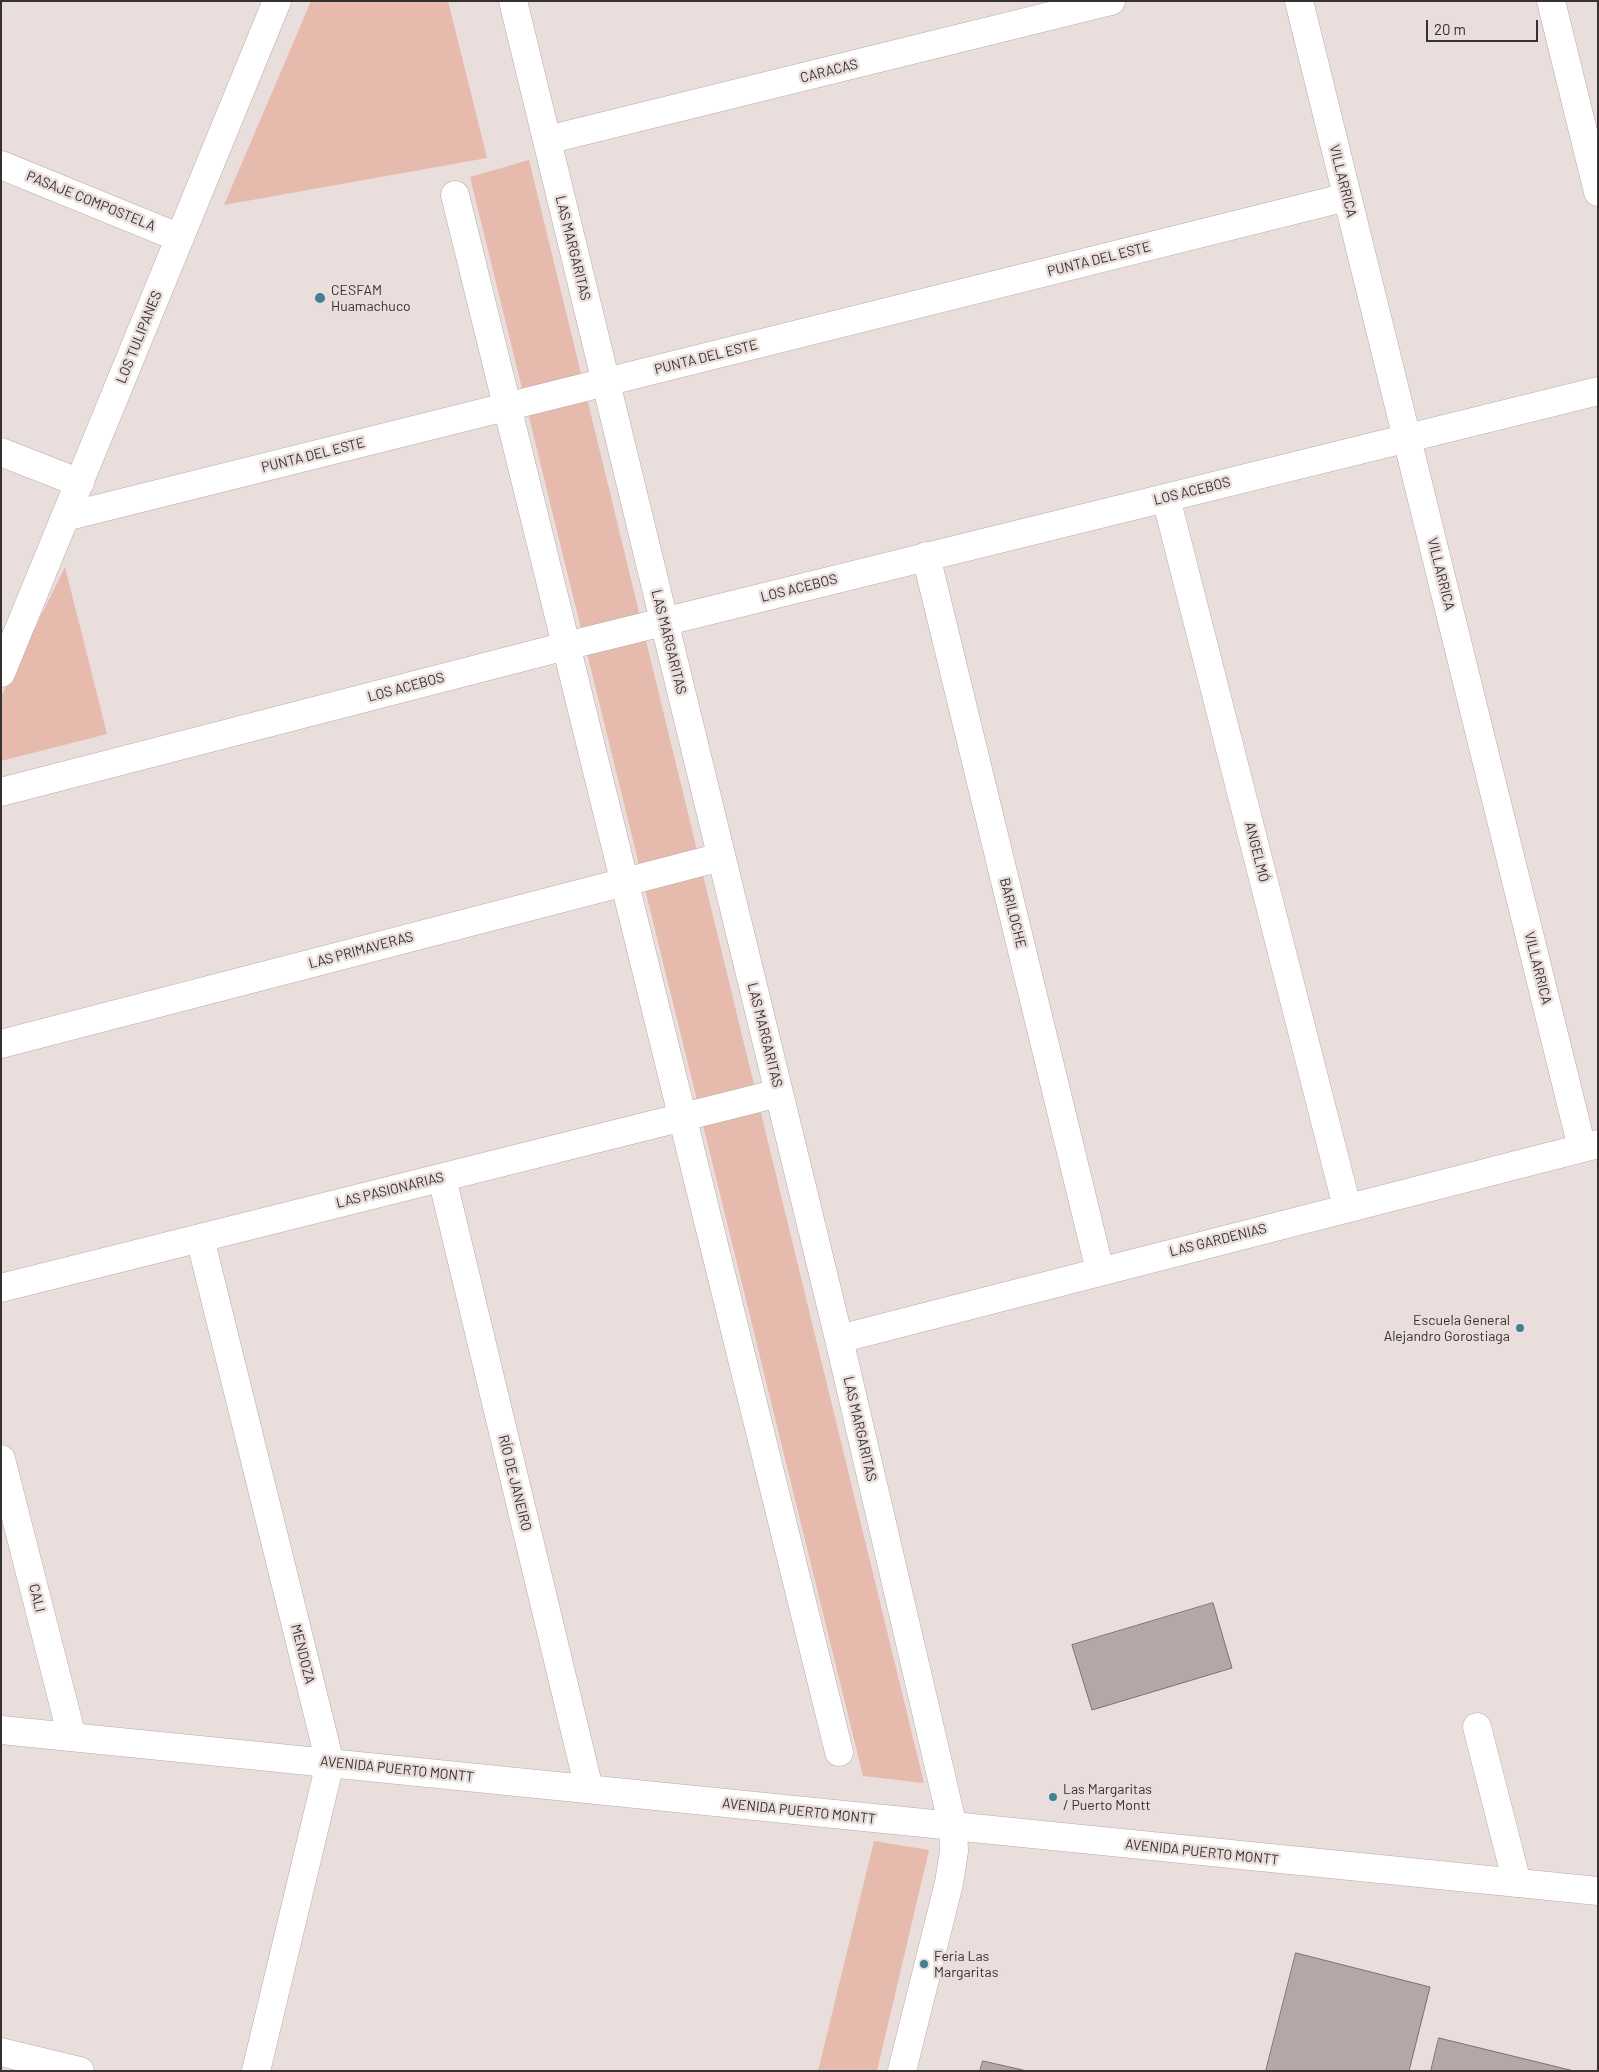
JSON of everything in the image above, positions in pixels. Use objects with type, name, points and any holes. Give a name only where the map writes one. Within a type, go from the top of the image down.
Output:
[{"type":"street","name":"LOS TULIPANES","points":[[1,673],[277,1]]},
{"type":"street","name":"LAS MARGARITAS","points":[[513,1],[839,1339],[953,1827],[954,1851],[949,1883],[902,2071]]},
{"type":"street","name":"CARACAS","points":[[547,140],[1111,1]]},
{"type":"street","name":"VILLARRICA","points":[[1299,1],[1407,438],[1590,1146]]},
{"type":"street","points":[[1551,1],[1592,147],[1598,192]]},
{"type":"street","name":"PASAJE COMPOSTELA","points":[[1,165],[180,238]]},
{"type":"street","points":[[455,195],[839,1752]]},
{"type":"street","name":"PUNTA DEL ESTE","points":[[65,517],[1347,196]]},
{"type":"street","name":"LOS ACEBOS","points":[[1,792],[664,621],[1598,391]]},
{"type":"street","points":[[1,452],[80,483]]},
{"type":"street","name":"ANGELMÓ","points":[[1166,498],[1347,1207]]},
{"type":"street","name":"BARILOCHE","points":[[926,556],[1100,1271]]},
{"type":"street","name":"LAS PRIMAVERAS","points":[[1,1044],[721,857]]},
{"type":"street","name":"LAS PASIONARIAS","points":[[1,1288],[779,1093]]},
{"type":"street","name":"LAS GARDENIAS","points":[[839,1339],[1590,1146]]},
{"type":"street","name":"RÍO DE JANEIRO","points":[[442,1178],[589,1789]]},
{"type":"street","name":"MENDOZA","points":[[200,1238],[330,1763],[256,2071]]},
{"type":"street","name":"CALI","points":[[1,1459],[72,1737]]},
{"type":"street","points":[[1477,1727],[1517,1883]]},
{"type":"street","name":"AVENIDA PUERTO MONTT","points":[[1,1730],[1598,1891]]},
{"type":"street","points":[[1,2052],[80,2071]]},
{"type":"shaded area","points":[[311,1],[448,1],[487,158],[224,205]]},
{"type":"shaded area","points":[[529,160],[924,1783],[863,1776],[470,177]]},
{"type":"shaded area","points":[[65,567],[107,734],[1,761],[1,697]]},
{"type":"shaded area","points":[[874,1841],[929,1850],[877,2071],[818,2071]]},
{"type":"building","points":[[1213,1603],[1232,1668],[1092,1710],[1072,1645]]},
{"type":"building","points":[[1296,1953],[1430,1987],[1409,2071],[1266,2071]]},
{"type":"building","points":[[1439,2038],[1574,2071],[1431,2071]]},
{"type":"building","points":[[983,2061],[1027,2071],[980,2071]]},
{"type":"place","name":"CESFAM Huamachuco","points":[[320,298]]},
{"type":"place","name":"Escuela General Alejandro Gorostiaga","points":[[1520,1328]]},
{"type":"place","name":"Las Margaritas / Puerto Montt","points":[[1053,1797]]},
{"type":"place","name":"Feria Las Margaritas","points":[[924,1964]]}]
